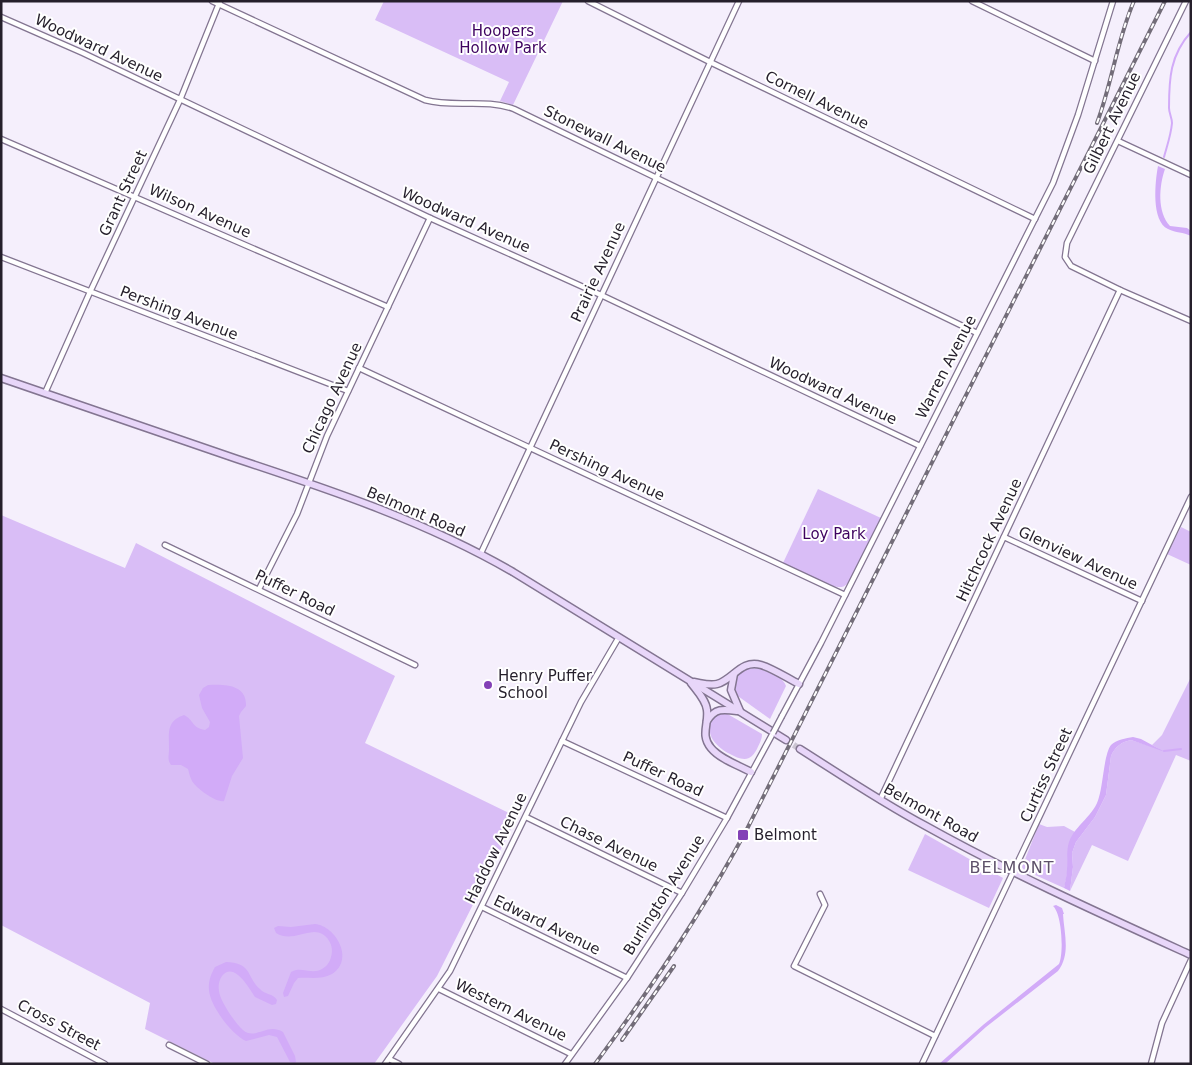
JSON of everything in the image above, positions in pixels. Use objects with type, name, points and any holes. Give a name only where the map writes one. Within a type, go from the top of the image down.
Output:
[{"type":"main road","name":"Belmont Road","points":[[2,379],[308,482],[421,526],[481,554],[786,740]]},
{"type":"main road","points":[[689,681],[715,685],[723,682],[744,666],[752,664],[761,665],[799,684]]},
{"type":"main road","points":[[734,673],[731,690],[740,711]]},
{"type":"main road","points":[[689,681],[705,703],[707,713],[705,737],[711,748],[751,772]]},
{"type":"main road","points":[[705,724],[716,711],[726,709],[740,711]]},
{"type":"main road","name":"Belmont Road","points":[[800,749],[880,800],[924,825],[1061,895],[1191,955]]},
{"type":"street","name":"Stonewall Avenue","points":[[212,1],[220,3],[419,98],[444,104],[482,102],[504,105],[977,333]]},
{"type":"street","name":"Cornell Avenue","points":[[588,1],[1035,219]]},
{"type":"street","name":"Prairie Avenue","points":[[481,554],[739,1]]},
{"type":"street","points":[[972,1],[1095,60]]},
{"type":"street","name":"Warren Avenue","points":[[773,732],[845,595],[1035,219],[1064,156],[1113,1]]},
{"type":"street","name":"Gilbert Avenue","points":[[1120,290],[1071,266],[1065,257],[1067,243],[1186,1]]},
{"type":"street","name":"Grant Street","points":[[45,393],[180,100],[220,3]]},
{"type":"street","name":"Woodward Avenue","points":[[1,17],[83,53],[430,218],[601,295],[920,446]]},
{"type":"street","name":"Wilson Avenue","points":[[1,140],[136,196],[388,307]]},
{"type":"street","points":[[1118,141],[1191,175]]},
{"type":"street","name":"Chicago Avenue","points":[[259,590],[297,514],[320,452],[430,218]]},
{"type":"street","name":"Pershing Avenue","points":[[1,257],[348,391]]},
{"type":"street","points":[[1120,290],[1191,321]]},
{"type":"street","name":"Hitchcock Avenue","points":[[880,800],[1120,290]]},
{"type":"street","name":"Pershing Avenue","points":[[359,368],[845,595]]},
{"type":"street","name":"Curtiss Street","points":[[922,1064],[1191,497]]},
{"type":"street","name":"Glenview Avenue","points":[[1004,537],[1142,601]]},
{"type":"street","name":"Puffer Road","points":[[165,545],[415,665]]},
{"type":"street","name":"Haddow Avenue","points":[[385,1064],[450,971],[580,702],[619,637]]},
{"type":"street","name":"Burlington Avenue","points":[[565,1064],[627,978],[682,893],[773,732]]},
{"type":"street","name":"Puffer Road","points":[[562,741],[726,818]]},
{"type":"street","name":"Chase Avenue","points":[[526,817],[682,893]]},
{"type":"street","points":[[820,894],[825,905],[794,966],[935,1036]]},
{"type":"street","name":"Edward Avenue","points":[[482,907],[627,978]]},
{"type":"street","points":[[1152,1064],[1162,1023],[1191,960]]},
{"type":"street","name":"Western Avenue","points":[[438,989],[572,1054]]},
{"type":"street","name":"Cross Street","points":[[1,1009],[105,1064]]},
{"type":"street","points":[[170,1045],[207,1064]]},
{"type":"street","points":[[389,1058],[399,1064]]},
{"type":"green space","name":"Hoopers Hollow Park","points":[[384,1],[563,1],[513,105],[500,101],[509,82],[375,20]]},
{"type":"green space","name":"Loy Park","points":[[818,489],[881,518],[850,580],[843,587],[833,586],[783,563]]},
{"type":"green space","points":[[1,515],[125,568],[136,543],[395,676],[365,743],[517,817],[437,976],[374,1064],[215,1064],[145,1029],[150,1003],[1,925]]},
{"type":"green space","points":[[1181,527],[1191,532],[1191,565],[1167,554]]},
{"type":"green space","points":[[750,668],[771,672],[780,678],[786,686],[770,719],[735,694],[734,685],[737,678],[742,672]]},
{"type":"green space","points":[[1191,677],[1191,761],[1176,755],[1128,861],[1092,845],[1070,891],[1073,867],[1072,853],[1076,842],[1095,817],[1106,795],[1111,756],[1121,744],[1131,740],[1159,749],[1152,745],[1162,735]]},
{"type":"green space","points":[[724,712],[762,734],[757,749],[749,758],[742,759],[724,751],[712,737],[710,732],[711,720],[715,714]]},
{"type":"green space","points":[[1039,824],[1047,827],[1064,826],[1075,832],[1069,844],[1068,867],[1064,888],[1024,870],[1022,867]]},
{"type":"green space","points":[[925,834],[1003,878],[989,908],[908,870]]},
{"type":"shaded area","points":[[1158,166],[1165,169],[1161,183],[1160,199],[1163,214],[1170,226],[1187,228],[1191,231],[1191,236],[1168,229],[1159,218],[1155,200]]},
{"type":"shaded area","points":[[208,685],[227,685],[239,689],[243,693],[246,706],[239,716],[243,758],[232,776],[224,801],[216,800],[202,791],[192,781],[188,769],[181,765],[171,765],[169,759],[169,733],[171,724],[174,721],[184,715],[198,728],[205,730],[209,727],[210,722],[202,708],[199,695],[203,688]]},
{"type":"shaded area","points":[[1133,737],[1141,739],[1165,752],[1131,740],[1124,742],[1114,750],[1111,756],[1106,795],[1095,817],[1076,842],[1072,853],[1073,867],[1070,891],[1064,888],[1069,842],[1097,803],[1107,755],[1111,745]]},
{"type":"shaded area","points":[[1056,905],[1062,908],[1064,914],[1066,943],[1064,958],[1058,971],[986,1027],[945,1064],[939,1064],[983,1025],[1059,964],[1061,959],[1061,934],[1056,910],[1053,906]]},
{"type":"shaded area","points":[[315,924],[323,926],[336,937],[340,944],[342,961],[339,968],[328,976],[298,978],[288,996],[284,997],[283,993],[291,972],[295,970],[318,971],[322,969],[330,961],[332,948],[329,940],[323,934],[314,932],[285,936],[276,933],[274,928],[278,926],[291,927]]},
{"type":"shaded area","points":[[226,962],[241,965],[248,971],[260,989],[277,1000],[276,1004],[272,1005],[255,997],[241,977],[227,972],[220,979],[219,989],[222,1000],[232,1017],[248,1033],[252,1034],[272,1029],[283,1032],[295,1056],[295,1063],[290,1062],[277,1037],[269,1035],[246,1041],[234,1033],[217,1012],[210,997],[209,984],[215,967]]},
{"type":"waterway","points":[[1164,157],[1172,123],[1169,108],[1170,77],[1179,50],[1191,32]]},
{"type":"waterway","points":[[1164,751],[1181,749]]},
{"type":"tunnel","points":[[786,740],[800,749]]},
{"type":"railway","points":[[1097,123],[1123,31],[1134,1]]},
{"type":"railway","points":[[595,1064],[676,949],[747,829],[1165,1]]},
{"type":"railway","points":[[622,1040],[674,966]]},
{"type":"place","name":"Henry Puffer School","points":[[488,685]]},
{"type":"place","name":"Belmont","points":[[743,835]]},
{"type":"district","name":"BELMONT","points":[[1012,867]]}]
